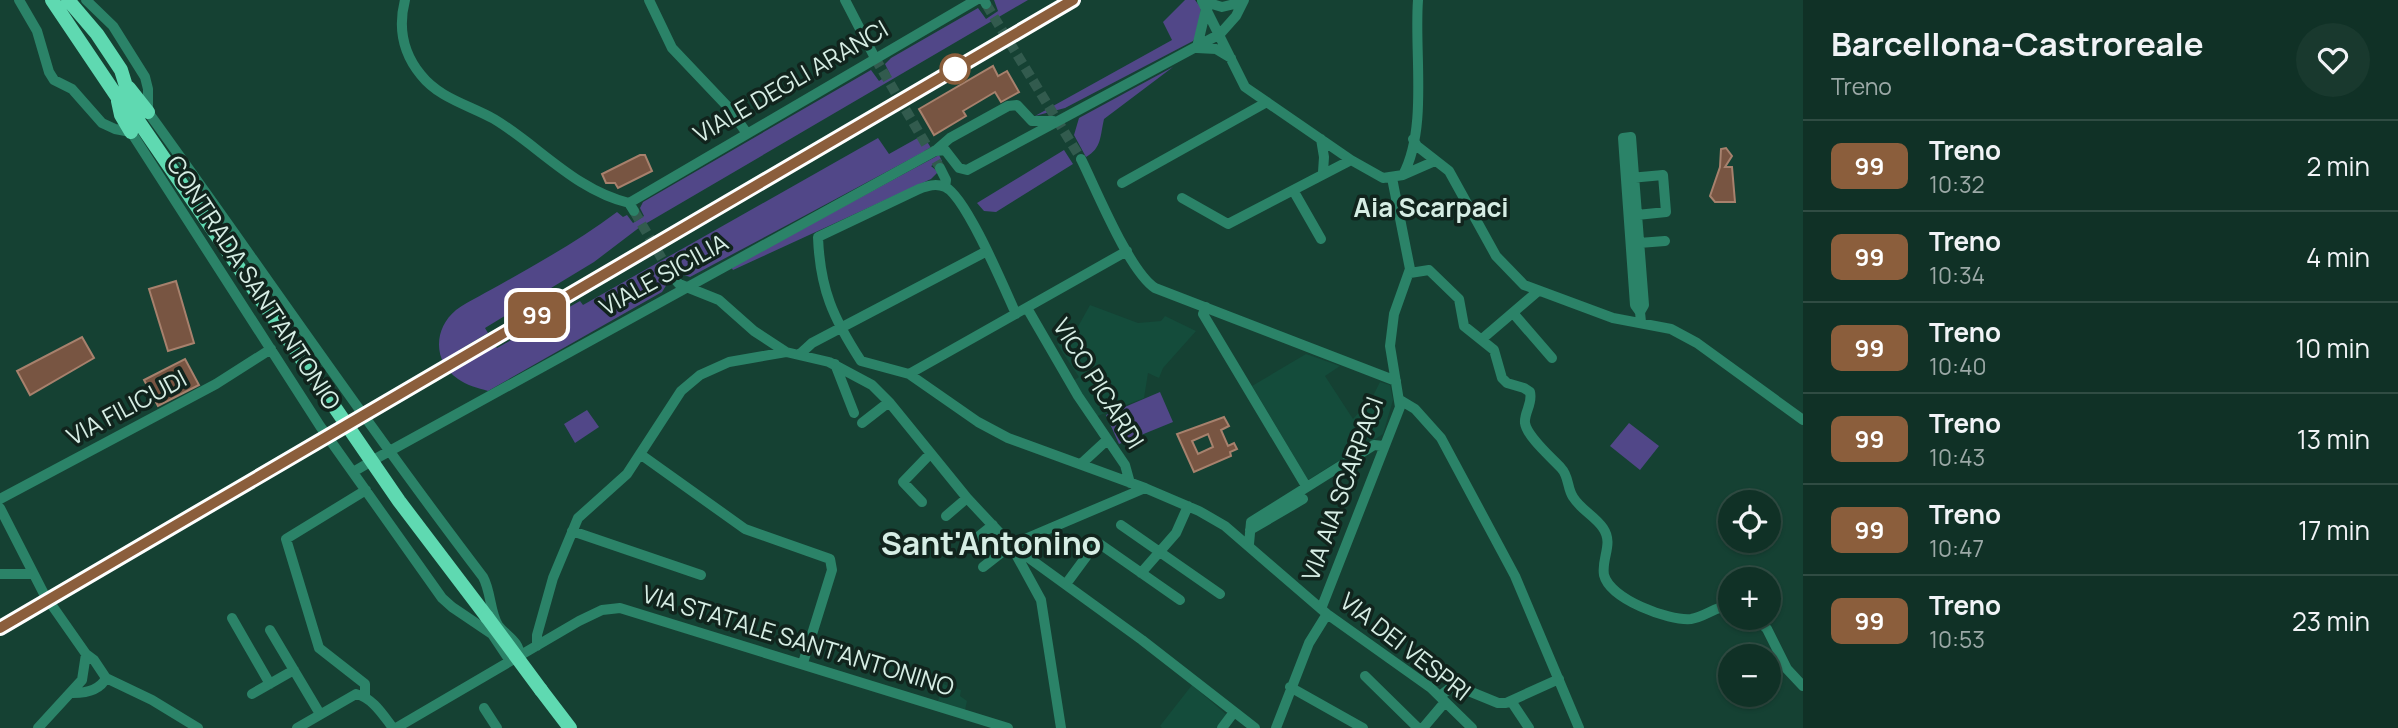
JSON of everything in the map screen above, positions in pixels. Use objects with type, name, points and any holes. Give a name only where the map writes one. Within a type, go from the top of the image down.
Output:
[{"type":"highway","points":[[42,0],[60,5],[97,34],[121,70],[139,122]]},
{"type":"highway","points":[[60,5],[121,115],[139,122]]},
{"type":"highway","points":[[60,5],[126,85]]},
{"type":"highway","points":[[60,5],[89,42],[114,83],[121,115]]},
{"type":"highway","points":[[76,25],[118,98]]},
{"type":"highway","points":[[104,86],[139,122],[399,501],[570,728]]},
{"type":"street","points":[[19,0],[37,32],[54,80],[72,89],[102,123],[115,129],[139,122]]},
{"type":"street","name":"CONTRADA SANT'ANTONIO","points":[[86,0],[113,26],[145,77],[148,89],[139,122],[271,349],[442,598],[452,607],[488,621],[516,644],[520,651],[515,658],[492,634],[488,621],[490,593],[483,577],[388,452],[314,342],[139,122]]},
{"type":"street","name":"VIALE DEGLI ARANCI","points":[[405,0],[401,14],[403,41],[419,73],[433,88],[514,132],[563,171],[632,207],[746,132],[975,0]]},
{"type":"street","points":[[649,0],[672,48],[728,107],[746,132]]},
{"type":"street","points":[[845,0],[875,58]]},
{"type":"street","points":[[1403,176],[1413,139],[1418,0]]},
{"type":"street","points":[[1204,5],[1222,7],[1244,1]]},
{"type":"street","points":[[948,146],[959,169],[965,170],[1220,34],[1236,16],[1244,1]]},
{"type":"street","points":[[1204,5],[1245,88],[1351,160],[1375,176],[1392,178],[1403,176],[1434,161]]},
{"type":"street","points":[[1195,48],[1204,5]]},
{"type":"street","points":[[1230,55],[1236,16]]},
{"type":"street","points":[[1195,48],[1216,49],[1230,55]]},
{"type":"street","points":[[1122,183],[1267,102]]},
{"type":"street","name":"VIALE SICILIA","points":[[377,458],[686,286],[948,146],[1011,104],[1020,107],[1032,121],[1054,121]]},
{"type":"street","points":[[1627,138],[1635,305],[1641,317]]},
{"type":"street","points":[[1321,139],[1323,173]]},
{"type":"street","points":[[1413,139],[1434,161],[1446,168],[1500,261],[1517,280],[1537,292],[1613,318],[1641,317],[1665,327],[1697,343],[1803,420]]},
{"type":"street","points":[[1081,159],[1127,251],[1146,282],[1396,381]]},
{"type":"street","points":[[1182,198],[1228,224],[1351,160]]},
{"type":"street","points":[[940,168],[946,180],[945,187]]},
{"type":"street","points":[[1630,178],[1663,175],[1667,212],[1637,215]]},
{"type":"street","points":[[1392,178],[1410,273],[1424,269],[1432,272],[1459,299],[1464,326],[1494,350],[1502,378],[1507,383],[1530,392],[1532,401],[1525,419],[1526,427],[1541,449],[1565,473],[1575,500],[1604,530],[1609,545],[1604,573],[1611,587],[1642,608],[1682,618],[1698,618],[1718,610]]},
{"type":"street","points":[[1630,178],[1637,215],[1644,305],[1641,317]]},
{"type":"street","points":[[853,372],[861,361],[840,328],[825,293],[818,237],[919,189],[934,185],[945,187],[965,209],[1016,314]]},
{"type":"street","points":[[1293,190],[1321,239]]},
{"type":"street","points":[[1639,243],[1665,241]]},
{"type":"street","points":[[800,355],[811,343],[987,251]]},
{"type":"street","points":[[909,374],[1127,251]]},
{"type":"street","name":"VIA AIA SCARPACI","points":[[1276,728],[1290,687],[1324,612],[1400,400],[1390,352],[1391,335],[1397,306],[1410,273]]},
{"type":"street","points":[[672,276],[679,284],[719,300],[754,331],[786,352],[853,372],[889,401],[967,498],[1012,545],[1255,728]]},
{"type":"street","points":[[1482,339],[1537,292]]},
{"type":"street","points":[[1206,307],[1203,314],[1306,486]]},
{"type":"street","name":"VICO PICARDI","points":[[1027,308],[1078,396],[1125,465],[1130,483]]},
{"type":"street","points":[[1513,313],[1552,358]]},
{"type":"street","name":"VIA FILICUDI","points":[[0,499],[216,384],[271,349]]},
{"type":"street","points":[[516,644],[535,647],[553,578],[572,531],[584,510],[619,482],[681,391],[700,375],[729,362],[786,352]]},
{"type":"street","name":"VIA DEI VESPRI","points":[[861,361],[909,374],[999,434],[1145,488],[1188,506],[1225,526],[1250,544],[1324,612],[1411,672],[1472,728]]},
{"type":"street","points":[[835,365],[854,412]]},
{"type":"street","points":[[1400,400],[1416,409],[1441,438],[1515,576],[1579,728]]},
{"type":"street","points":[[862,423],[889,401]]},
{"type":"street","points":[[1082,464],[1107,440]]},
{"type":"street","points":[[1250,544],[1251,522],[1374,445],[1383,446]]},
{"type":"street","points":[[640,454],[745,529],[831,559],[832,570],[803,663]]},
{"type":"street","points":[[922,502],[903,482],[930,454]]},
{"type":"street","points":[[353,472],[365,465]]},
{"type":"street","points":[[983,567],[1012,545],[1145,488]]},
{"type":"street","points":[[365,698],[365,684],[319,648],[286,540],[366,490]]},
{"type":"street","points":[[946,516],[967,498]]},
{"type":"street","points":[[1250,530],[1303,499]]},
{"type":"street","points":[[1142,573],[1176,533],[1188,506]]},
{"type":"street","points":[[0,508],[33,574],[86,654],[94,660],[106,678],[152,700],[198,728]]},
{"type":"street","points":[[1121,525],[1220,594]]},
{"type":"street","points":[[980,550],[973,541],[993,526]]},
{"type":"street","points":[[572,531],[701,575]]},
{"type":"street","points":[[1066,584],[1097,542],[1180,600]]},
{"type":"street","points":[[1012,545],[1041,600],[1061,728]]},
{"type":"street","points":[[0,574],[33,574]]},
{"type":"street","name":"VIA STATALE SANT'ANTONINO","points":[[394,728],[597,612],[620,608],[1008,728]]},
{"type":"street","points":[[232,618],[270,684]]},
{"type":"street","points":[[270,630],[320,715]]},
{"type":"street","points":[[1768,630],[1787,669],[1803,686]]},
{"type":"street","points":[[38,728],[73,693],[84,675],[86,654]]},
{"type":"street","points":[[1439,665],[1454,685],[1498,703],[1511,701],[1559,679]]},
{"type":"street","points":[[252,695],[294,670]]},
{"type":"street","points":[[1365,676],[1420,728],[1454,685]]},
{"type":"street","points":[[73,693],[91,690],[104,683],[106,678]]},
{"type":"street","points":[[1290,687],[1363,728]]},
{"type":"street","points":[[298,728],[351,695],[365,698],[378,708],[394,728]]},
{"type":"street","points":[[1511,701],[1529,728]]},
{"type":"street","points":[[484,708],[497,728]]},
{"type":"street","points":[[1222,728],[1234,712]]},
{"type":"shaded area","points":[[994,0],[1028,0],[640,227],[594,262],[485,328],[488,333],[459,350],[465,361],[494,345],[497,348],[580,301],[583,305],[878,138],[889,154],[923,135],[931,148],[690,277],[678,273],[673,265],[661,271],[667,284],[662,292],[488,391],[461,381],[444,364],[440,355],[440,336],[448,318],[461,306],[561,249],[617,212],[623,217],[627,215],[633,223],[644,216],[640,208],[643,202],[871,70],[879,81],[890,74],[885,64],[891,58],[978,8],[986,19],[998,11]]},
{"type":"shaded area","points":[[1185,0],[1195,0],[1201,8],[1198,33],[1193,41],[1065,108],[1035,116],[1172,40],[1163,22]]},
{"type":"shaded area","points":[[1173,67],[1104,119],[1098,146],[1086,157],[1074,135],[1079,118]]},
{"type":"shaded area","points":[[1064,150],[1073,164],[996,212],[984,211],[977,203]]},
{"type":"shaded area","points":[[939,155],[942,161],[931,166],[938,172],[931,179],[733,270],[731,267]]},
{"type":"shaded area","points":[[1090,305],[1138,323],[1161,321],[1165,316],[1196,331],[1163,368],[1159,378],[1148,373],[1144,398],[1095,417],[1073,381],[1079,377],[1057,344],[1075,332]]},
{"type":"shaded area","points":[[1306,354],[1340,366],[1325,376],[1353,419],[1372,398],[1380,382],[1390,385],[1393,400],[1383,434],[1371,442],[1366,440],[1367,443],[1308,480],[1252,386]]},
{"type":"shaded area","points":[[1160,392],[1173,422],[1119,444],[1106,415]]},
{"type":"shaded area","points":[[587,410],[599,427],[575,443],[564,424]]},
{"type":"shaded area","points":[[1629,423],[1659,446],[1640,470],[1610,446]]},
{"type":"shaded area","points":[[943,684],[961,690],[960,696],[967,701],[965,710],[938,701]]},
{"type":"shaded area","points":[[1192,685],[1227,715],[1217,728],[1162,728],[1160,726]]},
{"type":"building","points":[[993,66],[998,76],[1007,71],[1019,92],[1001,102],[995,92],[963,111],[966,116],[934,135],[919,109]]},
{"type":"building","points":[[1726,148],[1732,156],[1725,167],[1732,167],[1735,202],[1715,202],[1710,196],[1720,167],[1721,149]]},
{"type":"building","points":[[645,155],[652,171],[618,188],[615,183],[606,183],[602,174]]},
{"type":"building","points":[[176,281],[194,343],[168,351],[149,289]]},
{"type":"building","points":[[82,337],[94,358],[30,395],[17,371]]},
{"type":"building","points":[[185,359],[199,385],[158,406],[144,380]]},
{"type":"building","points":[[1224,417],[1229,426],[1221,430],[1228,446],[1234,443],[1237,449],[1230,452],[1231,456],[1194,472],[1177,434]],"holes":[[[1208,434],[1213,447],[1198,454],[1192,441]]]},
{"type":"tunnel","points":[[986,4],[1081,159]]},
{"type":"tunnel","points":[[875,58],[940,168]]},
{"type":"tunnel","points":[[634,211],[672,276]]},
{"type":"railway","points":[[0,628],[1073,0]]},
{"type":"train","name":"99","points":[[0,628],[1073,0]]},
{"type":"district","name":"Aia Scarpaci","points":[[1431,208]]},
{"type":"district","name":"Sant'Antonino","points":[[991,544]]}]
